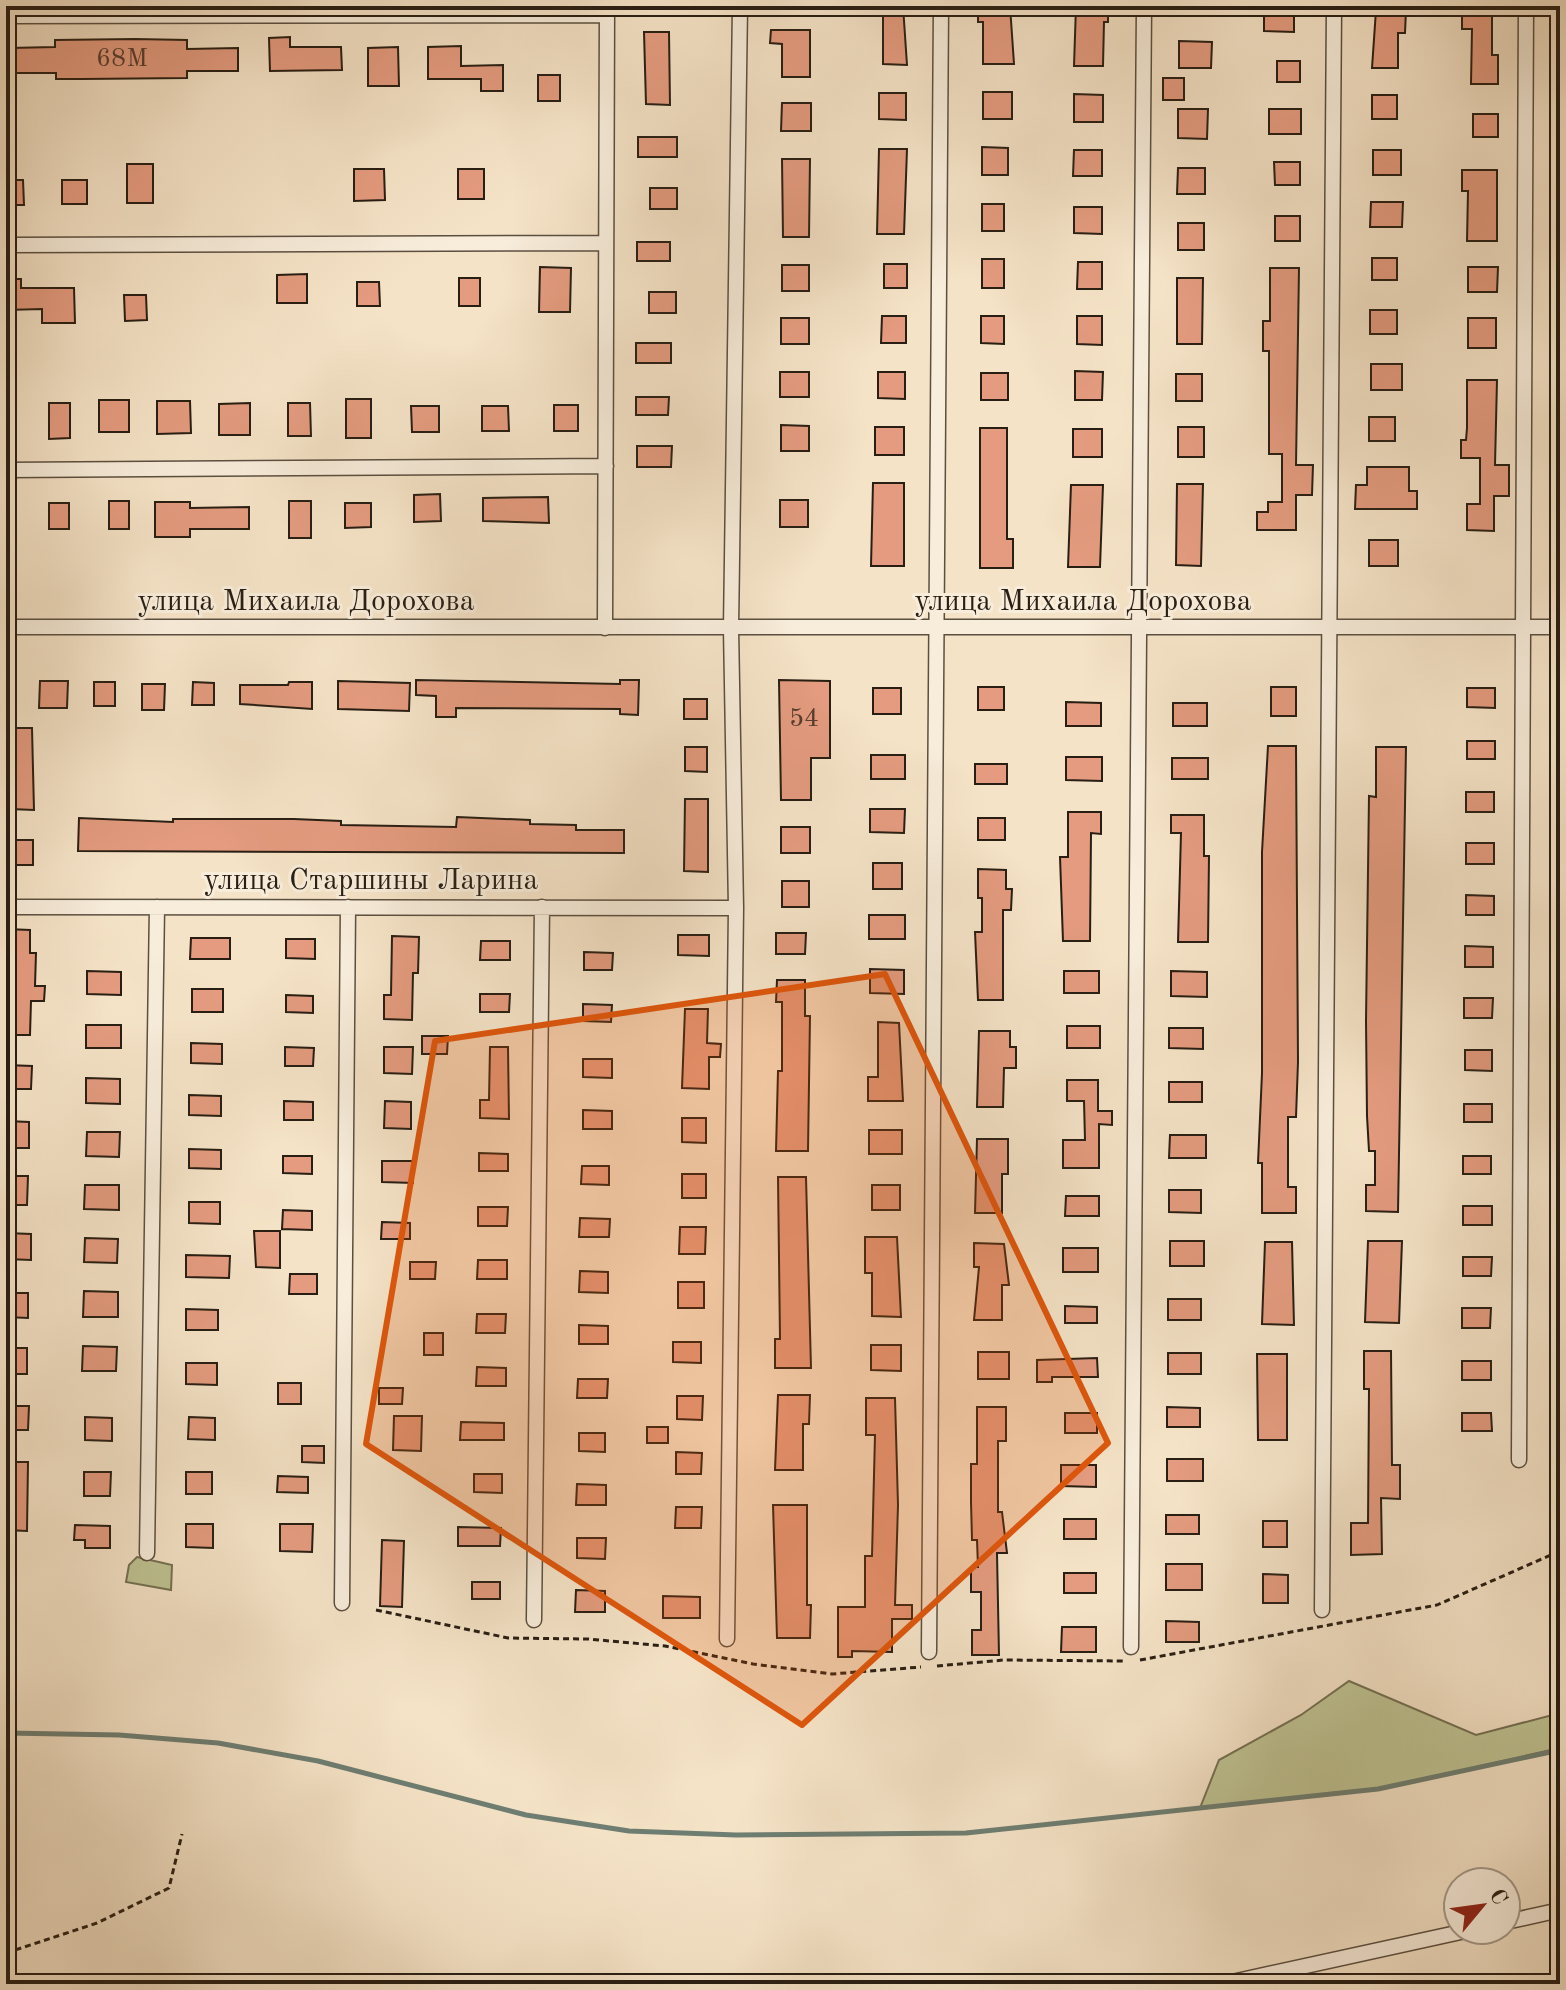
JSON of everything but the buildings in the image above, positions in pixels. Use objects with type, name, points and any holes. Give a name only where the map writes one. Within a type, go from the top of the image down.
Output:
[{"type":"street","points":[[727,1639],[736,908],[731,628],[740,6]]},
{"type":"street","points":[[929,1652],[934,628],[941,6]]},
{"type":"street","points":[[1131,1647],[1144,6]]},
{"type":"street","points":[[1322,1610],[1334,6]]},
{"type":"street","points":[[1519,1460],[1526,6]]},
{"type":"street","points":[[6,16],[606,10],[605,628]]},
{"type":"street","points":[[6,245],[605,243]]},
{"type":"street","points":[[6,470],[606,466]]},
{"type":"street","name":"улица Михаила Дорохова","points":[[6,627],[1560,627]]},
{"type":"street","name":"улица Старшины Ларина","points":[[6,907],[736,908]]},
{"type":"street","points":[[147,1553],[157,907]]},
{"type":"street","points":[[342,1603],[348,907]]},
{"type":"street","points":[[534,1620],[542,907]]},
{"type":"street","points":[[1522,1918],[1560,1910]]},
{"type":"street","points":[[1223,1984],[1442,1936]]},
{"type":"path","points":[[376,1610],[508,1638],[588,1639],[665,1646],[753,1664],[832,1674],[1004,1660],[1136,1661],[1437,1605],[1560,1551]]},
{"type":"path","points":[[6,1953],[97,1923],[169,1888],[182,1834]]},
{"type":"highlighted area","points":[[885,974],[1108,1443],[802,1725],[366,1444],[435,1041]]},
{"type":"green space","points":[[137,1557],[172,1565],[171,1590],[126,1582],[129,1565]]},
{"type":"green space","points":[[1349,1681],[1476,1735],[1560,1713],[1560,1748],[1378,1789],[1200,1808],[1219,1760],[1301,1715]]},
{"type":"waterway","points":[[6,1733],[119,1735],[218,1743],[318,1761],[526,1815],[629,1831],[736,1835],[966,1833],[1378,1789],[1560,1750]]}]
